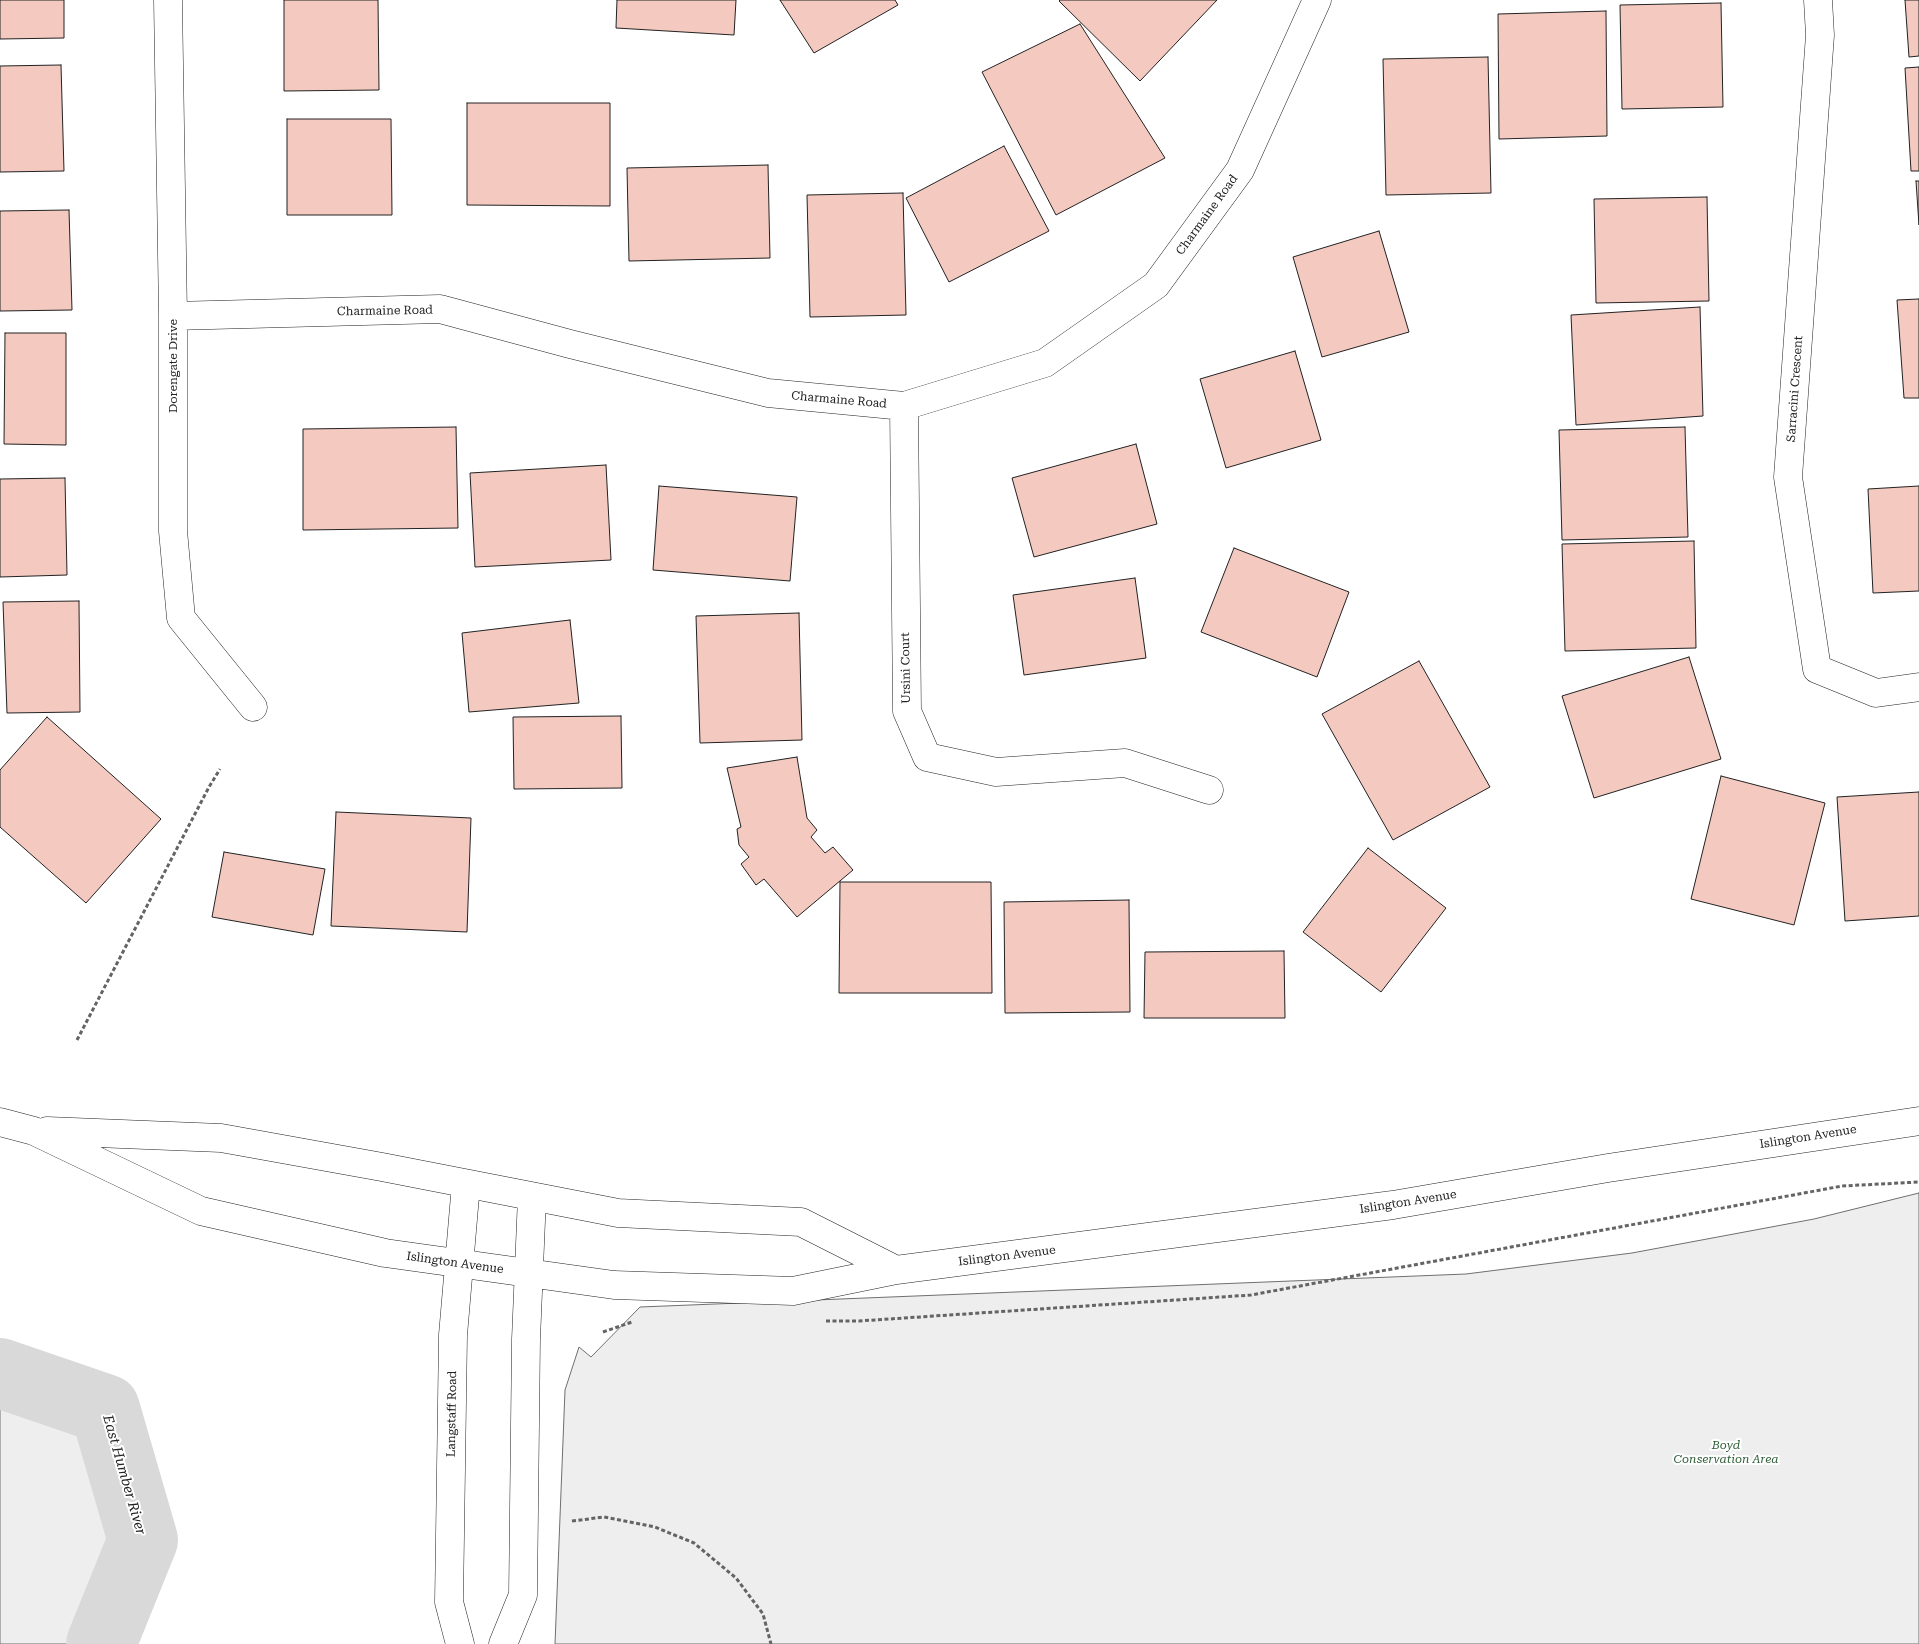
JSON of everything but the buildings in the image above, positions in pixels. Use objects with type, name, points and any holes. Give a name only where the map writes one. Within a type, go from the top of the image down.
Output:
[{"type":"main road","name":"Dorengate Drive","points":[[168,0],[173,316],[173,530],[182,618],[253,707]]},
{"type":"main road","name":"Charmaine Road","points":[[173,316],[440,309],[570,344],[768,393],[904,406],[1045,363],[1156,285],[1240,170],[1317,0]]},
{"type":"main road","name":"Sarracini Crescent","points":[[1818,0],[1820,35],[1788,477],[1816,669],[1876,693],[1919,687]]},
{"type":"main road","name":"Ursini Court","points":[[904,406],[907,711],[926,757],[996,772],[1125,763],[1209,790]]},
{"type":"main road","name":"Islington Avenue","points":[[0,1122],[34,1131],[201,1211],[385,1253],[614,1285],[793,1291],[896,1270],[1393,1205],[1608,1168],[1919,1121]]},
{"type":"main road","name":"Islington Avenue","points":[[34,1131],[221,1138],[618,1213],[801,1222],[896,1270]]},
{"type":"main road","name":"Langstaff Road","points":[[460,1644],[449,1602],[453,1336],[466,1184]]},
{"type":"main road","points":[[503,1644],[523,1595],[526,1340],[532,1197]]},
{"type":"path","points":[[76,1040],[220,769]]},
{"type":"path","points":[[819,1322],[1251,1295],[1842,1186],[1919,1182]]},
{"type":"path","points":[[603,1332],[635,1321]]},
{"type":"path","points":[[572,1521],[613,1519],[655,1527],[694,1543],[736,1578],[763,1614],[771,1644]]},
{"type":"green space","name":"Boyd Conservation Area","points":[[1919,1193],[1919,1644],[555,1644],[565,1390],[579,1347],[591,1357],[640,1307],[1466,1274],[1632,1253],[1814,1219]]},
{"type":"green space","points":[[0,1378],[62,1401],[105,1439],[120,1493],[96,1644],[0,1644]]},
{"type":"waterway","name":"East Humber River","points":[[0,1373],[105,1409],[143,1540],[101,1644]]}]
